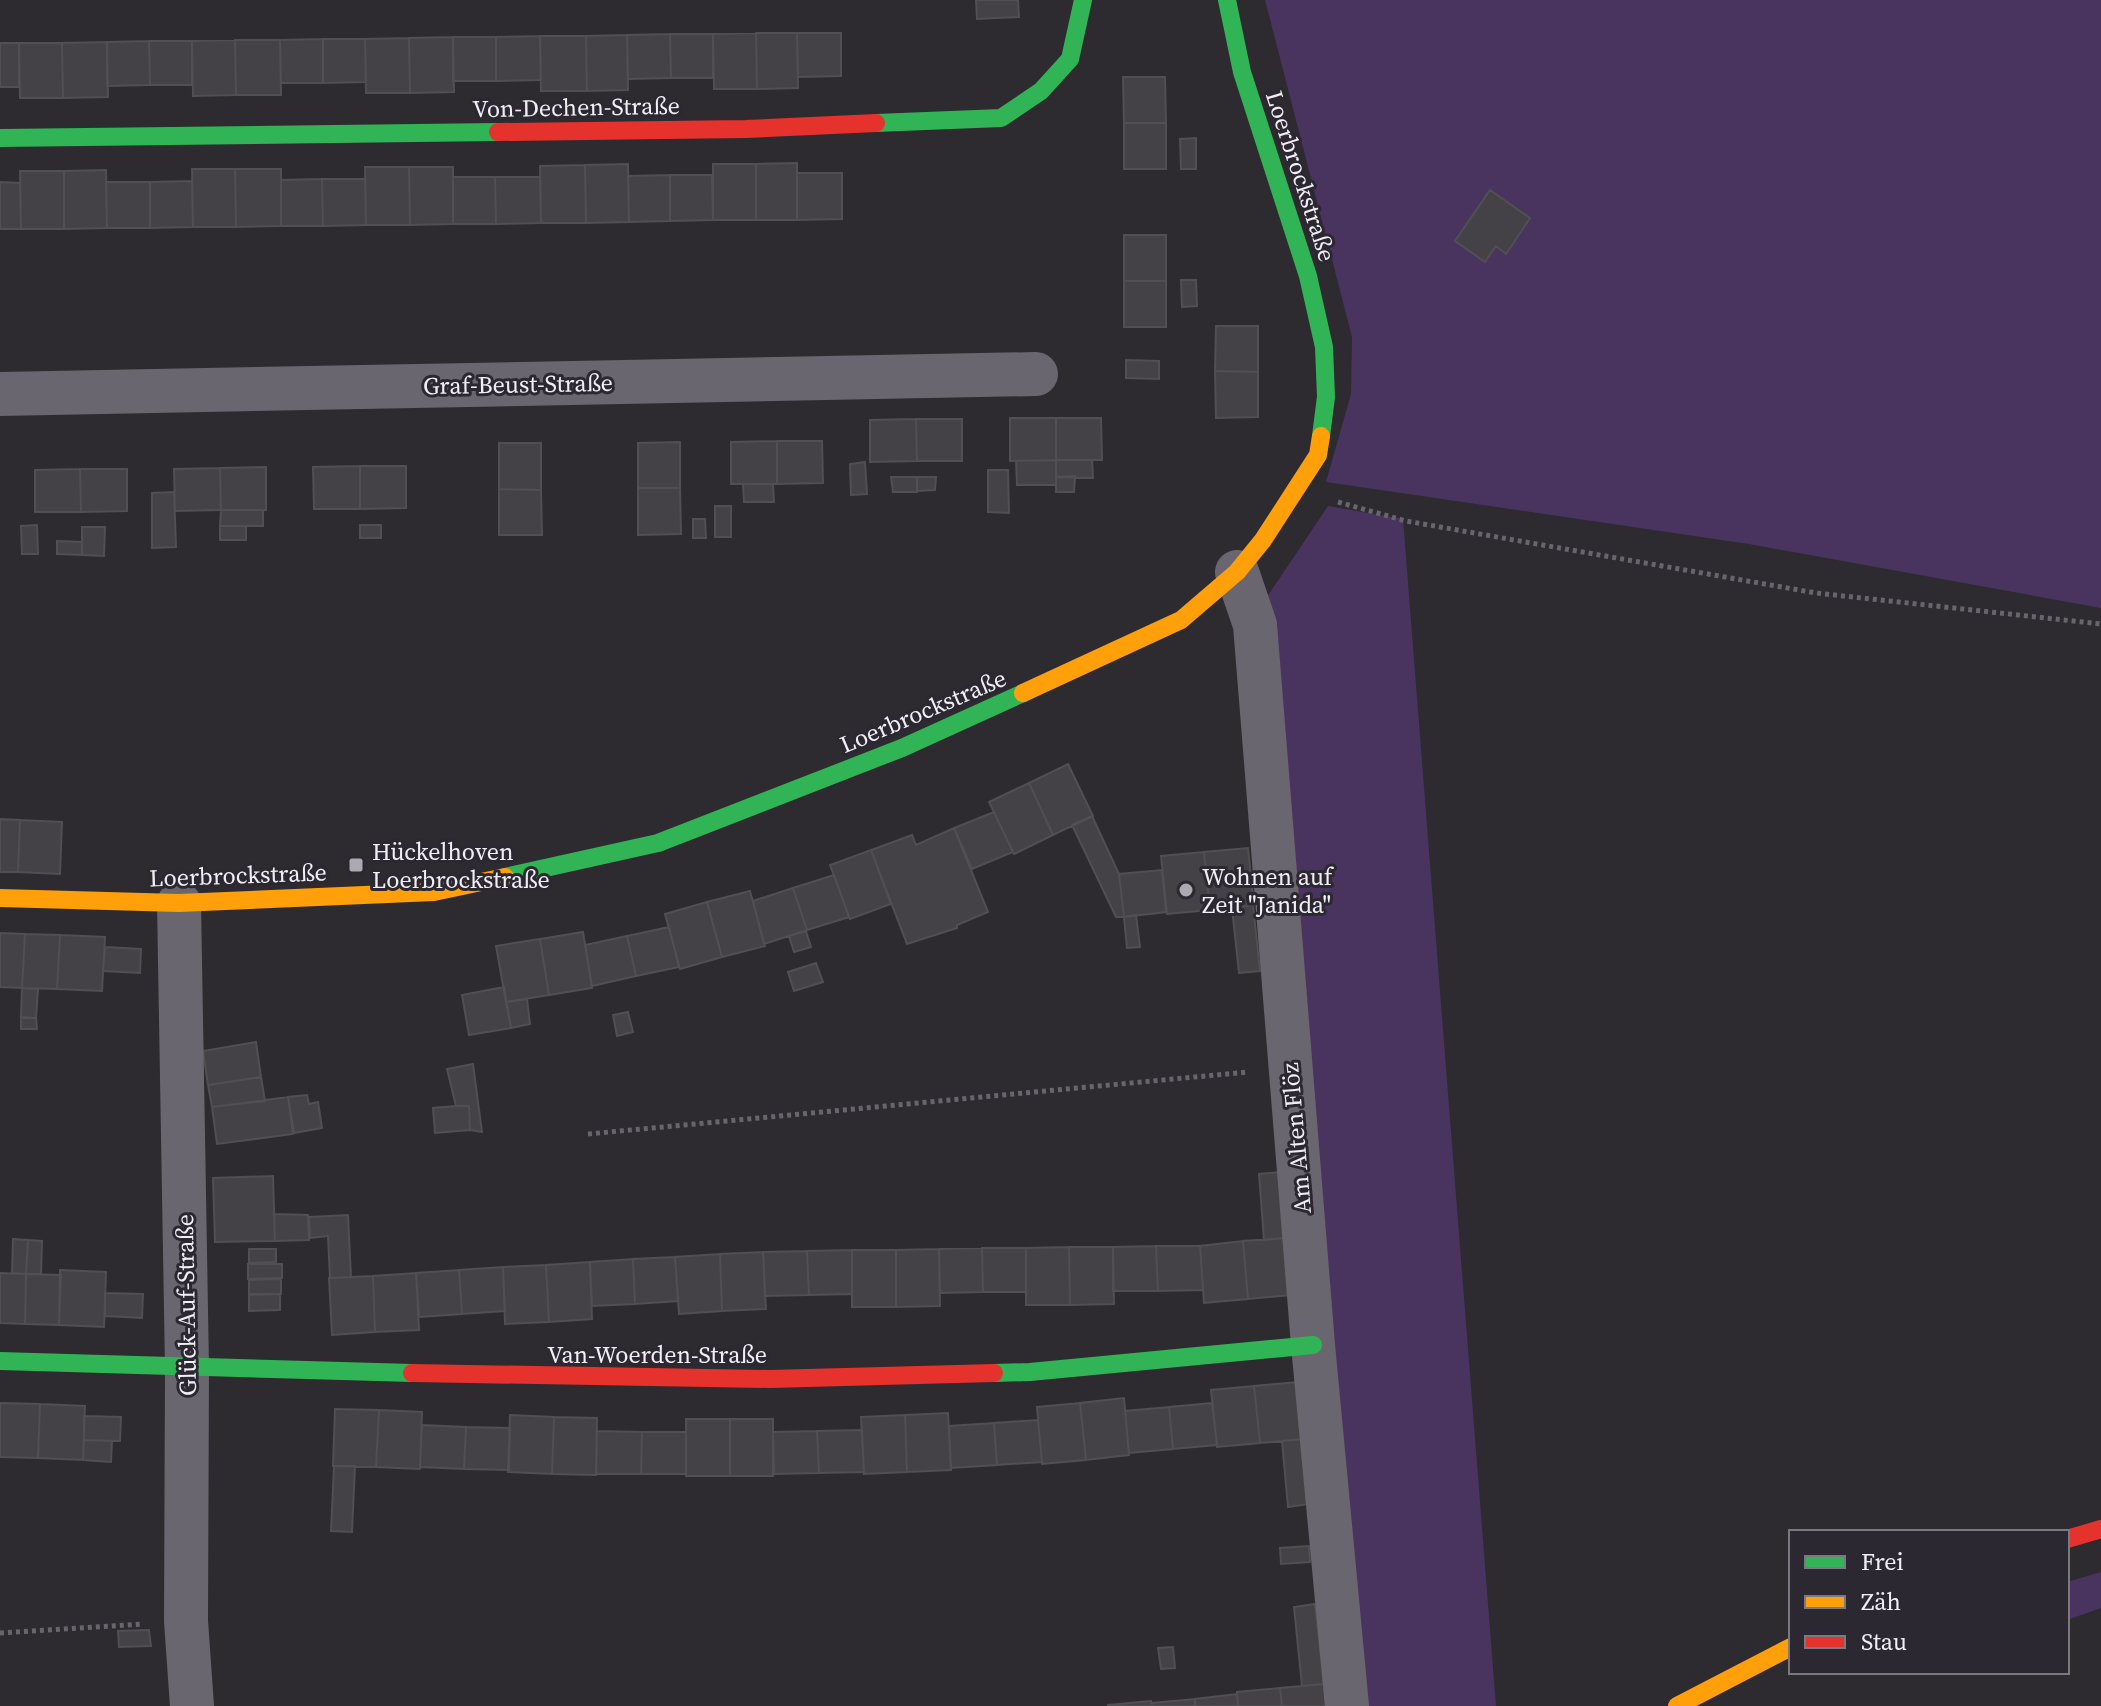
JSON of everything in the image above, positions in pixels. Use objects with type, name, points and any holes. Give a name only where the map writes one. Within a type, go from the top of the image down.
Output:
[{"type":"street","name":"Von-Dechen-Straße","points":[[0,138],[746,129],[1001,118],[1041,91],[1070,59],[1083,0]]},
{"type":"street","name":"Loerbrockstraße","points":[[0,898],[179,903],[434,892],[658,843],[902,748],[1181,620],[1237,572],[1263,540],[1318,455],[1326,397],[1324,347],[1308,276],[1242,72],[1227,0]]},
{"type":"street","name":"Graf-Beust-Straße","points":[[0,394],[1036,374]]},
{"type":"street","name":"Am Alten Flöz","points":[[1237,572],[1255,625],[1313,1345],[1347,1706]]},
{"type":"street","name":"Glück-Auf-Straße","points":[[179,903],[187,1368],[186,1621],[192,1706]]},
{"type":"street","name":"Van-Woerden-Straße","points":[[0,1361],[530,1377],[770,1379],[1030,1372],[1313,1345]]},
{"type":"street","points":[[2069,1538],[2101,1529]]},
{"type":"street","points":[[1677,1706],[1789,1648]]},
{"type":"path","points":[[1295,490],[1406,521],[1816,593],[2101,624]]},
{"type":"path","points":[[588,1134],[1290,1068]]},
{"type":"path","points":[[0,1633],[186,1621]]},
{"type":"shaded area","points":[[1265,0],[2101,0],[2101,608],[1749,544],[1326,482],[1351,394],[1352,337]]},
{"type":"shaded area","points":[[1328,506],[1403,519],[1496,1706],[1361,1706],[1261,606]]},
{"type":"shaded area","points":[[2101,1572],[2101,1608],[2069,1619],[2069,1581]]},
{"type":"building","points":[[976,0],[1018,0],[1019,17],[977,19]]},
{"type":"building","points":[[756,33],[797,33],[798,88],[757,89]]},
{"type":"building","points":[[756,33],[757,89],[714,89],[713,34]]},
{"type":"building","points":[[797,33],[841,33],[841,76],[798,77]]},
{"type":"building","points":[[670,34],[671,78],[628,79],[627,35]]},
{"type":"building","points":[[670,34],[713,34],[713,78],[671,78]]},
{"type":"building","points":[[627,35],[628,90],[587,91],[586,36]]},
{"type":"building","points":[[540,36],[541,80],[496,81],[496,37]]},
{"type":"building","points":[[540,36],[586,36],[587,91],[541,91]]},
{"type":"building","points":[[453,37],[496,37],[496,81],[453,81]]},
{"type":"building","points":[[453,37],[454,92],[410,93],[409,38]]},
{"type":"building","points":[[409,38],[410,93],[366,93],[365,39]]},
{"type":"building","points":[[323,39],[323,83],[281,83],[280,40]]},
{"type":"building","points":[[323,39],[365,39],[366,82],[323,83]]},
{"type":"building","points":[[235,40],[280,40],[281,95],[236,95]]},
{"type":"building","points":[[235,40],[236,95],[193,96],[192,41]]},
{"type":"building","points":[[149,41],[150,85],[107,86],[107,42]]},
{"type":"building","points":[[149,41],[192,41],[192,85],[150,85]]},
{"type":"building","points":[[107,42],[108,97],[63,98],[62,43]]},
{"type":"building","points":[[0,43],[19,43],[19,87],[0,87]]},
{"type":"building","points":[[19,43],[62,43],[63,98],[20,98]]},
{"type":"building","points":[[1123,77],[1165,77],[1166,123],[1124,123]]},
{"type":"building","points":[[1124,123],[1166,123],[1166,169],[1124,169]]},
{"type":"building","points":[[1196,138],[1196,169],[1181,169],[1180,139]]},
{"type":"building","points":[[797,163],[797,220],[756,220],[756,164]]},
{"type":"building","points":[[628,164],[629,222],[586,223],[585,165]]},
{"type":"building","points":[[713,164],[756,164],[756,220],[713,220]]},
{"type":"building","points":[[585,165],[586,223],[541,223],[540,166]]},
{"type":"building","points":[[365,167],[409,167],[410,225],[366,225]]},
{"type":"building","points":[[409,167],[453,167],[453,224],[410,225]]},
{"type":"building","points":[[192,169],[235,169],[236,227],[193,227]]},
{"type":"building","points":[[235,169],[281,169],[281,226],[236,227]]},
{"type":"building","points":[[106,170],[107,228],[64,229],[64,171]]},
{"type":"building","points":[[20,171],[64,171],[64,229],[21,229]]},
{"type":"building","points":[[797,173],[842,173],[842,219],[797,220]]},
{"type":"building","points":[[670,175],[712,175],[713,220],[670,221]]},
{"type":"building","points":[[670,175],[670,221],[629,222],[628,176]]},
{"type":"building","points":[[453,177],[495,177],[496,224],[453,224]]},
{"type":"building","points":[[495,177],[540,177],[541,223],[496,224]]},
{"type":"building","points":[[322,179],[323,226],[281,226],[281,180]]},
{"type":"building","points":[[322,179],[365,179],[366,225],[323,226]]},
{"type":"building","points":[[192,181],[193,227],[150,228],[150,182]]},
{"type":"building","points":[[0,182],[20,183],[21,229],[0,229]]},
{"type":"building","points":[[106,182],[150,182],[150,228],[107,228]]},
{"type":"building","points":[[1490,190],[1530,218],[1506,254],[1496,246],[1485,262],[1455,241]]},
{"type":"building","points":[[1124,235],[1166,235],[1166,281],[1124,281]]},
{"type":"building","points":[[1181,280],[1196,280],[1197,306],[1182,307]]},
{"type":"building","points":[[1124,281],[1166,281],[1166,327],[1124,327]]},
{"type":"building","points":[[1216,326],[1258,326],[1258,372],[1215,371]]},
{"type":"building","points":[[1126,360],[1159,361],[1159,379],[1126,378]]},
{"type":"building","points":[[1215,371],[1258,372],[1258,417],[1216,418]]},
{"type":"building","points":[[1010,418],[1056,418],[1056,460],[1010,461]]},
{"type":"building","points":[[1056,418],[1101,418],[1102,460],[1056,460]]},
{"type":"building","points":[[916,419],[917,461],[870,462],[870,420]]},
{"type":"building","points":[[916,419],[962,419],[962,461],[917,461]]},
{"type":"building","points":[[777,441],[822,441],[823,483],[777,484]]},
{"type":"building","points":[[777,441],[777,484],[731,484],[731,442]]},
{"type":"building","points":[[680,442],[680,488],[638,488],[638,443]]},
{"type":"building","points":[[499,443],[541,443],[541,490],[499,489]]},
{"type":"building","points":[[1056,460],[1056,485],[1017,485],[1016,461]]},
{"type":"building","points":[[1056,460],[1092,460],[1093,478],[1056,477]]},
{"type":"building","points":[[865,462],[867,494],[851,495],[850,464]]},
{"type":"building","points":[[360,466],[406,466],[406,508],[360,509]]},
{"type":"building","points":[[360,466],[360,509],[314,509],[313,467]]},
{"type":"building","points":[[266,467],[266,510],[221,510],[220,468]]},
{"type":"building","points":[[220,468],[221,510],[175,511],[174,469]]},
{"type":"building","points":[[80,469],[81,512],[35,512],[35,470]]},
{"type":"building","points":[[80,469],[127,469],[127,511],[81,512]]},
{"type":"building","points":[[988,470],[1008,470],[1009,513],[988,512]]},
{"type":"building","points":[[1075,476],[1074,492],[1056,492],[1056,477]]},
{"type":"building","points":[[891,477],[917,477],[917,492],[893,492]]},
{"type":"building","points":[[917,477],[936,477],[935,490],[917,491]]},
{"type":"building","points":[[743,484],[773,484],[774,502],[744,502]]},
{"type":"building","points":[[638,488],[680,488],[681,534],[638,535]]},
{"type":"building","points":[[499,489],[541,490],[542,535],[499,535]]},
{"type":"building","points":[[174,492],[176,547],[152,548],[152,493]]},
{"type":"building","points":[[715,506],[731,506],[731,537],[715,537]]},
{"type":"building","points":[[221,510],[263,510],[263,526],[220,526]]},
{"type":"building","points":[[693,519],[705,519],[706,538],[693,538]]},
{"type":"building","points":[[37,525],[38,554],[22,554],[21,526]]},
{"type":"building","points":[[360,525],[381,525],[381,538],[360,538]]},
{"type":"building","points":[[220,526],[246,526],[246,540],[220,540]]},
{"type":"building","points":[[82,527],[105,527],[104,556],[82,555]]},
{"type":"building","points":[[57,541],[82,542],[82,555],[57,554]]},
{"type":"building","points":[[1068,764],[1093,816],[1053,835],[1029,783]]},
{"type":"building","points":[[1029,783],[1053,835],[1014,854],[989,802]]},
{"type":"building","points":[[994,812],[1013,852],[972,869],[954,828]]},
{"type":"building","points":[[1092,816],[1119,874],[1124,917],[1116,917],[1072,825]]},
{"type":"building","points":[[0,819],[20,820],[18,872],[0,872]]},
{"type":"building","points":[[20,820],[62,822],[60,874],[18,872]]},
{"type":"building","points":[[954,828],[988,912],[957,925],[957,928],[907,944],[871,850],[912,835],[916,845]]},
{"type":"building","points":[[1248,848],[1254,905],[1210,910],[1204,852]]},
{"type":"building","points":[[871,850],[891,904],[850,919],[830,865]]},
{"type":"building","name":"Wohnen auf Zeit \"Janida\"","points":[[1204,852],[1210,910],[1167,914],[1161,856]]},
{"type":"building","points":[[1162,870],[1166,912],[1124,917],[1119,874]]},
{"type":"building","points":[[834,875],[849,917],[807,930],[793,888]]},
{"type":"building","points":[[793,888],[807,930],[764,944],[753,901]]},
{"type":"building","points":[[750,891],[765,946],[722,957],[707,902]]},
{"type":"building","points":[[707,902],[722,957],[680,969],[665,914]]},
{"type":"building","points":[[1253,905],[1260,971],[1239,973],[1232,908]]},
{"type":"building","points":[[1136,915],[1140,947],[1127,948],[1124,917]]},
{"type":"building","points":[[669,927],[679,967],[636,976],[627,936]]},
{"type":"building","points":[[806,931],[811,947],[794,952],[789,936]]},
{"type":"building","points":[[583,932],[592,988],[549,995],[540,939]]},
{"type":"building","points":[[0,933],[25,934],[22,988],[0,987]]},
{"type":"building","points":[[25,934],[60,935],[57,989],[22,988]]},
{"type":"building","points":[[60,935],[105,937],[102,991],[57,989]]},
{"type":"building","points":[[627,936],[636,976],[592,986],[585,945]]},
{"type":"building","points":[[540,939],[549,995],[506,1002],[496,946]]},
{"type":"building","points":[[105,947],[141,949],[140,973],[103,971]]},
{"type":"building","points":[[816,963],[823,982],[794,991],[788,972]]},
{"type":"building","points":[[504,987],[511,1028],[469,1035],[462,995]]},
{"type":"building","points":[[22,988],[38,989],[36,1018],[21,1017]]},
{"type":"building","points":[[527,999],[530,1024],[511,1028],[506,1002]]},
{"type":"building","points":[[628,1012],[633,1032],[617,1036],[613,1015]]},
{"type":"building","points":[[21,1018],[36,1018],[37,1029],[21,1029]]},
{"type":"building","points":[[256,1042],[261,1077],[208,1085],[203,1051]]},
{"type":"building","points":[[473,1064],[482,1132],[470,1130],[469,1106],[456,1106],[447,1069]]},
{"type":"building","points":[[261,1077],[265,1101],[212,1107],[208,1085]]},
{"type":"building","points":[[307,1095],[309,1104],[318,1102],[322,1128],[294,1133],[288,1097]]},
{"type":"building","points":[[288,1097],[293,1134],[217,1144],[212,1107]]},
{"type":"building","points":[[469,1106],[470,1130],[435,1133],[433,1108]]},
{"type":"building","points":[[1280,1172],[1285,1238],[1264,1240],[1259,1174]]},
{"type":"building","points":[[273,1176],[275,1241],[215,1242],[213,1178]]},
{"type":"building","points":[[274,1214],[308,1215],[309,1240],[275,1241]]},
{"type":"building","points":[[348,1215],[351,1277],[330,1278],[328,1236],[310,1238],[309,1217]]},
{"type":"building","points":[[1286,1238],[1291,1295],[1248,1299],[1243,1241]]},
{"type":"building","points":[[13,1239],[28,1240],[26,1274],[12,1273]]},
{"type":"building","points":[[28,1240],[42,1241],[41,1274],[26,1274]]},
{"type":"building","points":[[1243,1241],[1248,1299],[1204,1303],[1200,1246]]},
{"type":"building","points":[[1156,1246],[1200,1246],[1203,1290],[1158,1291]]},
{"type":"building","points":[[1156,1246],[1158,1291],[1113,1291],[1113,1247]]},
{"type":"building","points":[[1069,1247],[1113,1247],[1114,1304],[1070,1305]]},
{"type":"building","points":[[1069,1247],[1070,1305],[1026,1305],[1026,1248]]},
{"type":"building","points":[[982,1248],[1026,1248],[1026,1292],[983,1292]]},
{"type":"building","points":[[982,1248],[983,1292],[940,1293],[939,1249]]},
{"type":"building","points":[[249,1249],[276,1249],[276,1262],[249,1263]]},
{"type":"building","points":[[939,1249],[940,1306],[896,1307],[896,1250]]},
{"type":"building","points":[[852,1250],[852,1294],[809,1295],[807,1251]]},
{"type":"building","points":[[852,1250],[896,1250],[896,1307],[852,1307]]},
{"type":"building","points":[[807,1251],[809,1295],[765,1296],[763,1252]]},
{"type":"building","points":[[763,1252],[766,1309],[722,1311],[720,1254]]},
{"type":"building","points":[[720,1254],[722,1311],[679,1314],[675,1257]]},
{"type":"building","points":[[675,1257],[678,1301],[635,1304],[633,1259]]},
{"type":"building","points":[[633,1259],[635,1304],[592,1306],[590,1262]]},
{"type":"building","points":[[590,1262],[592,1319],[549,1322],[546,1265]]},
{"type":"building","points":[[248,1264],[282,1264],[282,1278],[248,1279]]},
{"type":"building","points":[[546,1265],[549,1322],[505,1324],[503,1267]]},
{"type":"building","points":[[503,1267],[505,1311],[462,1314],[459,1270]]},
{"type":"building","points":[[60,1270],[106,1272],[104,1327],[59,1325]]},
{"type":"building","points":[[459,1270],[462,1314],[419,1317],[416,1273]]},
{"type":"building","points":[[0,1273],[26,1274],[25,1324],[0,1323]]},
{"type":"building","points":[[416,1273],[419,1330],[375,1332],[373,1276]]},
{"type":"building","points":[[26,1274],[61,1275],[59,1325],[25,1324]]},
{"type":"building","points":[[373,1276],[375,1332],[332,1335],[329,1278]]},
{"type":"building","points":[[281,1279],[281,1294],[249,1294],[249,1280]]},
{"type":"building","points":[[105,1293],[143,1294],[142,1318],[105,1316]]},
{"type":"building","points":[[280,1294],[280,1310],[249,1311],[249,1295]]},
{"type":"building","points":[[1298,1382],[1304,1439],[1260,1443],[1254,1386]]},
{"type":"building","points":[[1254,1386],[1260,1443],[1217,1447],[1211,1390]]},
{"type":"building","points":[[1124,1398],[1129,1455],[1086,1460],[1080,1403]]},
{"type":"building","points":[[0,1403],[40,1404],[38,1458],[0,1457]]},
{"type":"building","points":[[1080,1403],[1086,1460],[1042,1464],[1037,1407]]},
{"type":"building","points":[[1212,1403],[1217,1445],[1173,1449],[1169,1407]]},
{"type":"building","points":[[40,1404],[85,1406],[83,1460],[38,1458]]},
{"type":"building","points":[[1169,1407],[1173,1449],[1129,1453],[1125,1411]]},
{"type":"building","points":[[335,1409],[379,1410],[376,1467],[333,1466]]},
{"type":"building","points":[[379,1410],[422,1412],[420,1469],[376,1467]]},
{"type":"building","points":[[948,1413],[951,1470],[907,1472],[905,1415]]},
{"type":"building","points":[[510,1415],[554,1417],[552,1474],[508,1472]]},
{"type":"building","points":[[905,1415],[907,1472],[864,1474],[861,1417]]},
{"type":"building","points":[[84,1416],[121,1417],[120,1441],[84,1440]]},
{"type":"building","points":[[554,1417],[597,1418],[596,1475],[552,1474]]},
{"type":"building","points":[[686,1419],[730,1419],[730,1476],[686,1476]]},
{"type":"building","points":[[730,1419],[773,1419],[773,1476],[730,1476]]},
{"type":"building","points":[[1038,1420],[1042,1462],[997,1465],[994,1423]]},
{"type":"building","points":[[994,1423],[997,1465],[951,1468],[949,1426]]},
{"type":"building","points":[[422,1425],[466,1427],[464,1469],[420,1467]]},
{"type":"building","points":[[466,1427],[510,1428],[509,1470],[464,1469]]},
{"type":"building","points":[[862,1430],[864,1472],[819,1473],[817,1431]]},
{"type":"building","points":[[597,1431],[642,1432],[641,1474],[596,1474]]},
{"type":"building","points":[[817,1431],[819,1473],[774,1474],[773,1432]]},
{"type":"building","points":[[642,1432],[686,1432],[686,1474],[641,1474]]},
{"type":"building","points":[[1303,1439],[1309,1504],[1288,1507],[1282,1441]]},
{"type":"building","points":[[84,1440],[112,1441],[111,1462],[83,1460]]},
{"type":"building","points":[[334,1466],[355,1466],[352,1532],[331,1531]]},
{"type":"building","points":[[1309,1546],[1310,1562],[1281,1564],[1280,1548]]},
{"type":"building","points":[[1315,1604],[1324,1684],[1302,1686],[1294,1607]]},
{"type":"building","points":[[149,1630],[151,1646],[119,1647],[118,1631]]},
{"type":"building","points":[[1173,1647],[1175,1668],[1161,1669],[1158,1648]]},
{"type":"building","points":[[1324,1684],[1326,1706],[1282,1706],[1280,1688]]},
{"type":"building","points":[[1280,1688],[1282,1706],[1238,1706],[1237,1692]]},
{"type":"building","points":[[1237,1694],[1238,1706],[1195,1706],[1195,1699]]},
{"type":"building","points":[[1195,1699],[1195,1706],[1152,1706],[1152,1703]]},
{"type":"building","points":[[1151,1701],[1152,1706],[1108,1706],[1108,1705]]},
{"type":"traffic: fast","points":[[876,123],[1001,118],[1041,91],[1070,59],[1083,0]]},
{"type":"traffic: fast","points":[[1227,0],[1242,72],[1308,276],[1324,347],[1326,397],[1321,436]]},
{"type":"traffic: fast","points":[[0,138],[498,132]]},
{"type":"traffic: fast","points":[[505,877],[658,843],[902,748],[1023,693]]},
{"type":"traffic: fast","points":[[994,1373],[1313,1345]]},
{"type":"traffic: fast","points":[[0,1361],[412,1373]]},
{"type":"traffic: slow","points":[[1023,693],[1181,620],[1237,572],[1263,540],[1318,455],[1321,436]]},
{"type":"traffic: slow","points":[[0,898],[179,903],[434,892],[505,877]]},
{"type":"traffic: slow","points":[[1677,1706],[1789,1648]]},
{"type":"traffic: jam","points":[[498,132],[746,129],[876,123]]},
{"type":"traffic: jam","points":[[412,1373],[770,1379],[994,1373]]},
{"type":"traffic: jam","points":[[2069,1538],[2101,1529]]},
{"type":"place","name":"Hückelhoven Loerbrockstraße","points":[[356,865]]},
{"type":"place","name":"Wohnen auf Zeit \"Janida\"","points":[[1186,890]]}]
